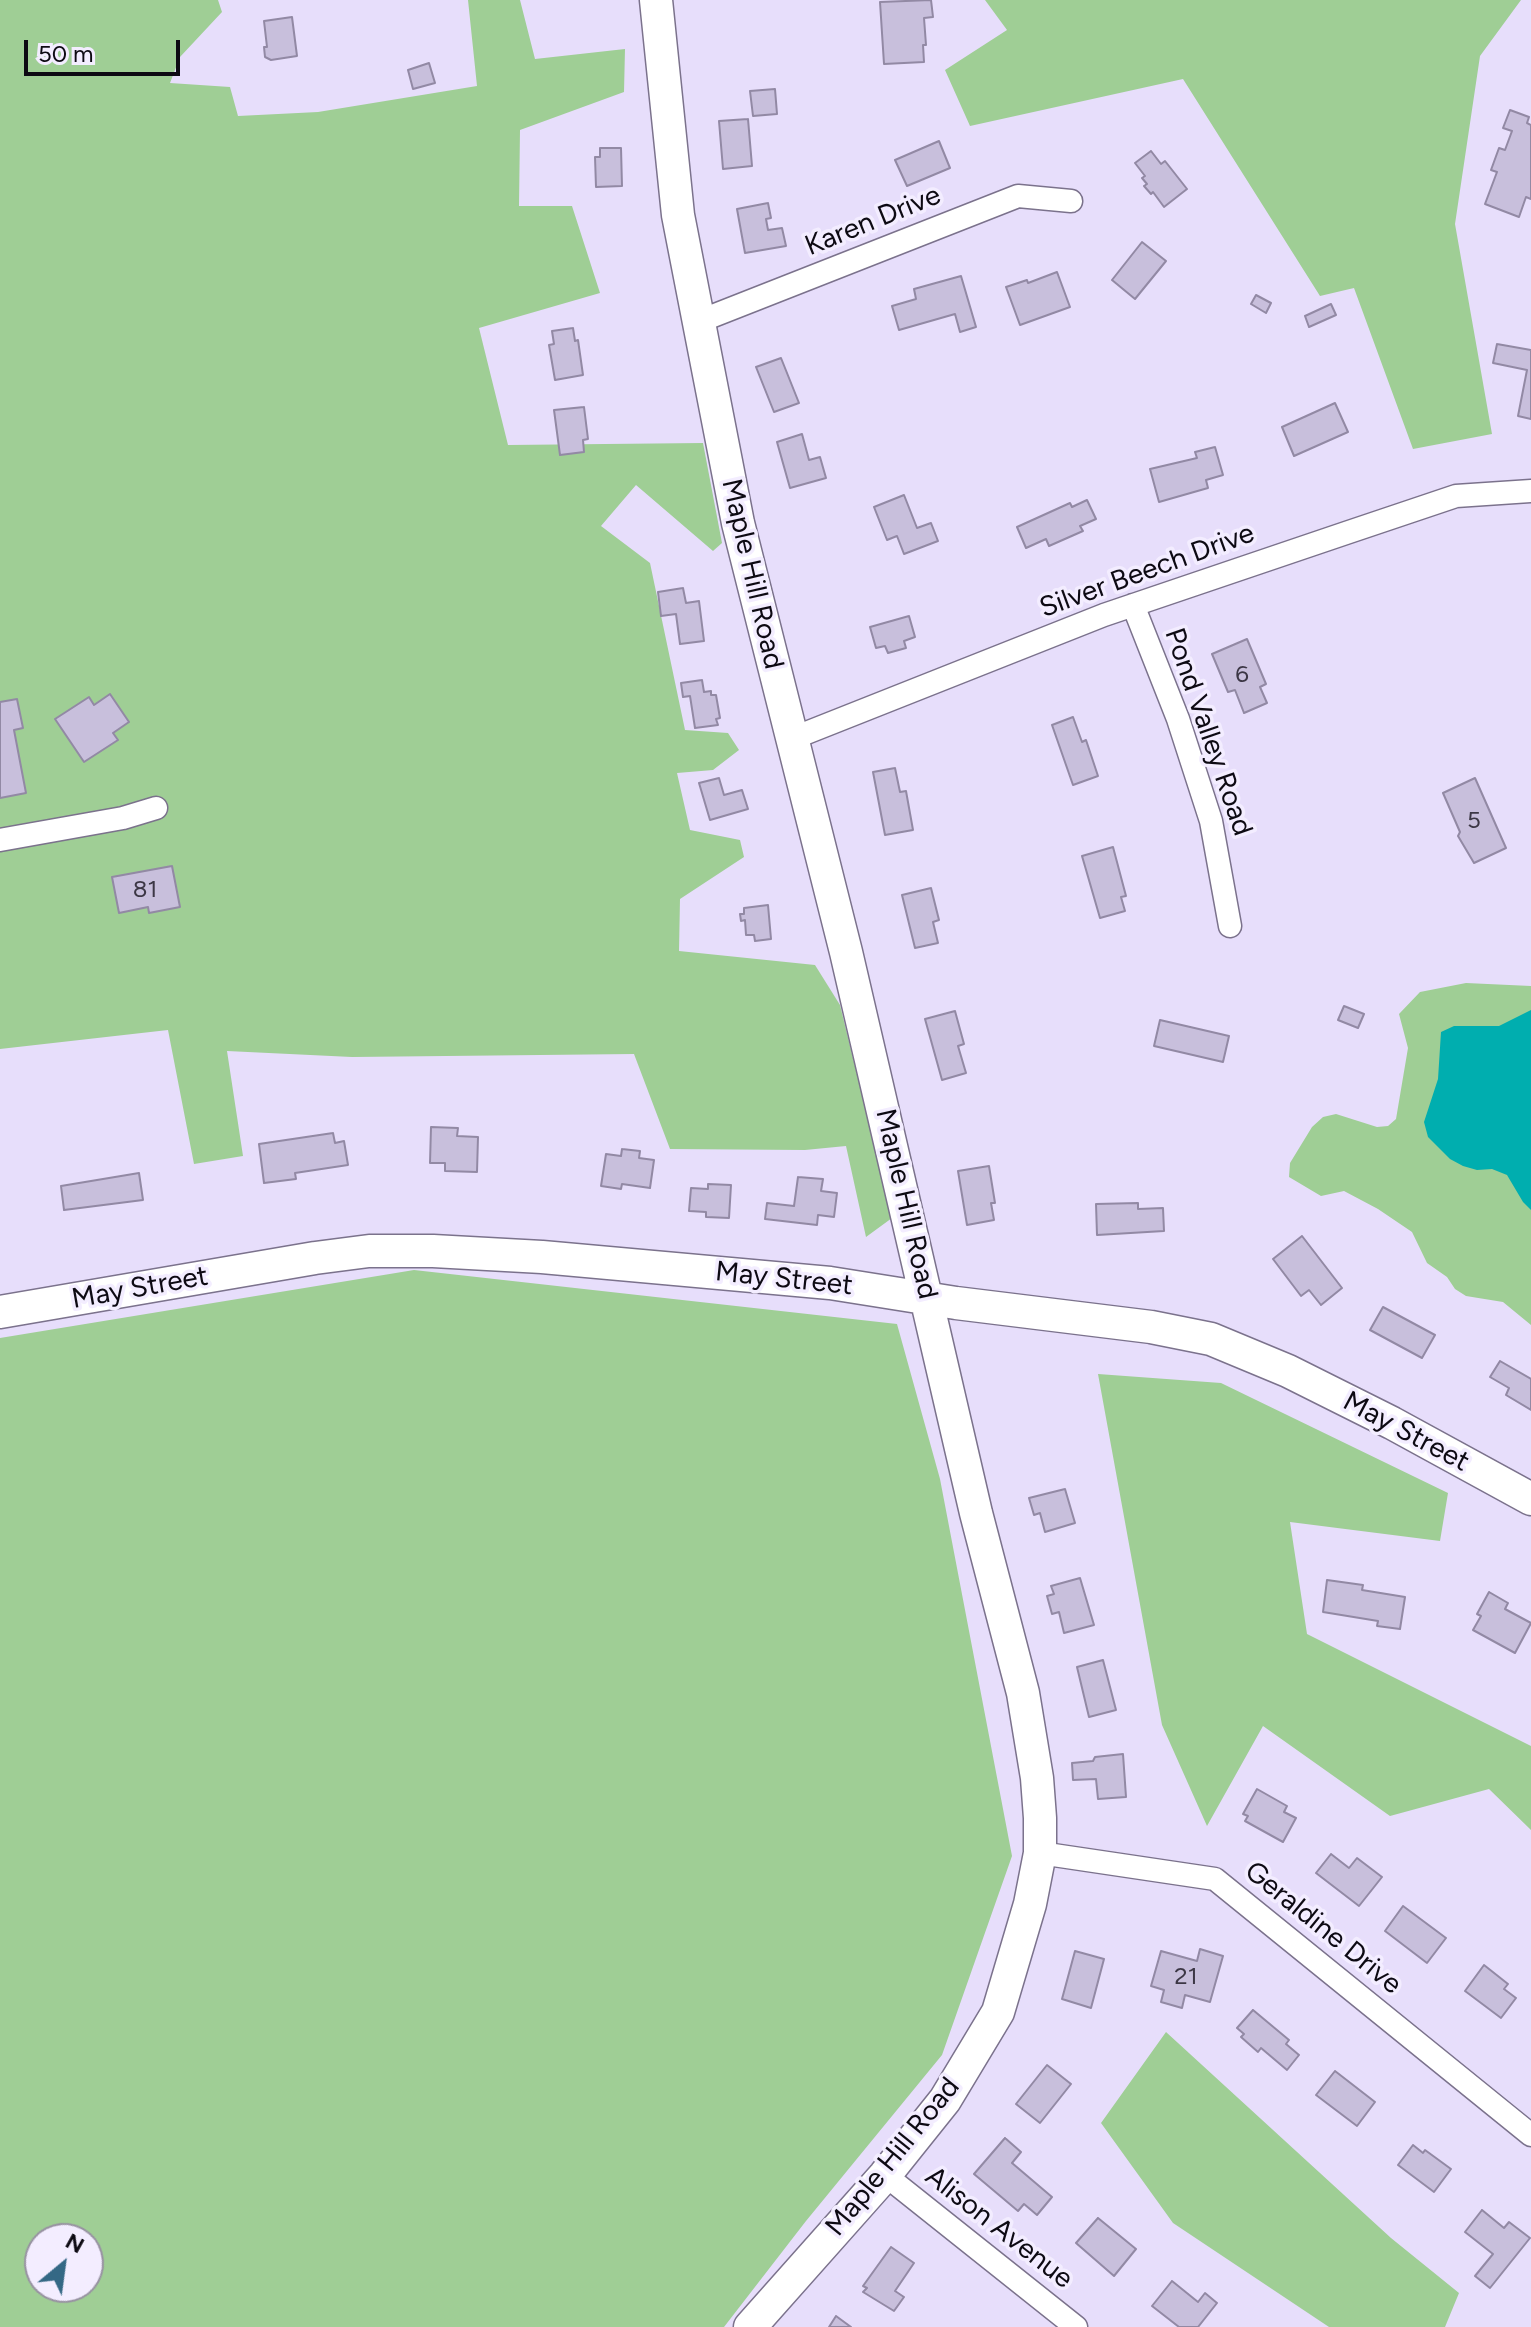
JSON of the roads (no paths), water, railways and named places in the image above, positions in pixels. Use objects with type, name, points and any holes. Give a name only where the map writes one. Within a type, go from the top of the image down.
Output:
[{"type":"street","name":"Maple Hill Road","points":[[656,0],[678,215],[738,523],[849,967],[976,1513],[1023,1693],[1037,1778],[1040,1853],[1019,1948],[998,2012],[945,2100],[885,2175],[750,2327]]},
{"type":"street","name":"Karen Drive","points":[[700,321],[1018,196],[1071,201]]},
{"type":"street","name":"Silver Beech Drive","points":[[791,739],[1133,605],[1456,496],[1531,491]]},
{"type":"street","name":"Pond Valley Road","points":[[1133,605],[1178,719],[1211,821],[1230,926]]},
{"type":"street","points":[[0,840],[123,818],[156,808]]},
{"type":"street","name":"May Street","points":[[0,1312],[369,1251],[449,1251],[830,1283],[928,1299],[1151,1327],[1211,1339],[1288,1371],[1531,1499]]},
{"type":"street","name":"Geraldine Drive","points":[[1040,1853],[1215,1879],[1531,2135]]},
{"type":"street","name":"Alison Avenue","points":[[885,2175],[1076,2327]]}]
